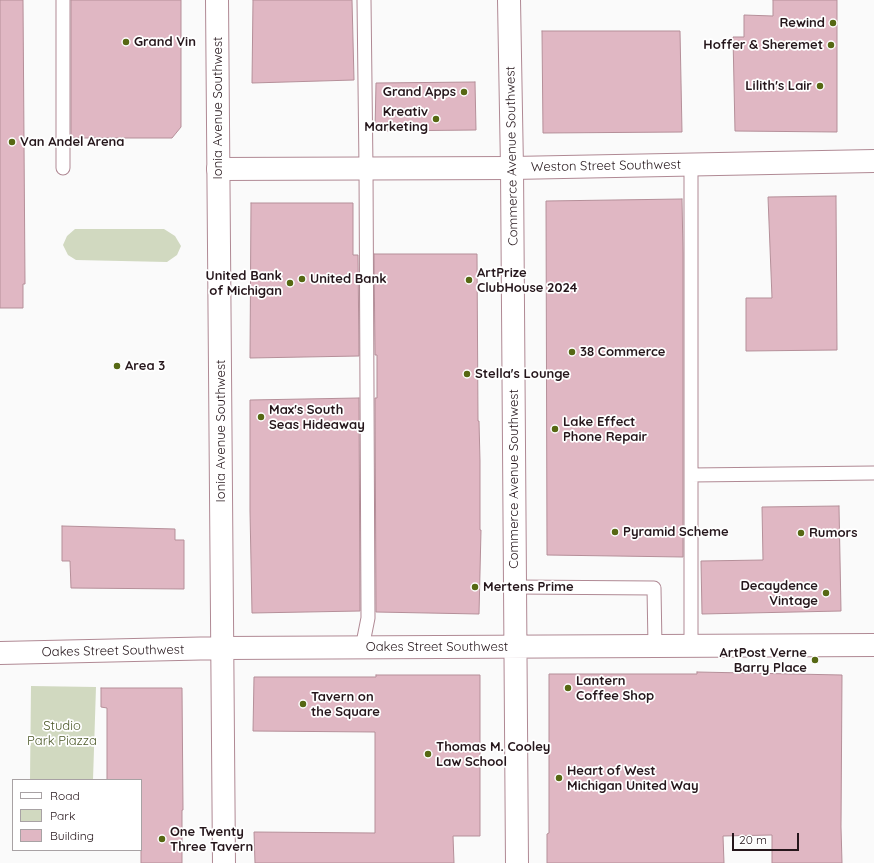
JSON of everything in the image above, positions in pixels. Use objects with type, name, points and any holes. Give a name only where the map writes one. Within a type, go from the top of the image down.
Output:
[{"type":"street","name":"Ionia Avenue Southwest","points":[[217,0],[224,863]]},
{"type":"street","name":"Commerce Avenue Southwest","points":[[509,0],[512,168],[517,863]]},
{"type":"street","name":"Weston Street Southwest","points":[[218,169],[512,168],[874,161]]},
{"type":"street","name":"Oakes Street Southwest","points":[[0,653],[223,648],[874,645]]},
{"type":"lane","points":[[63,0],[63,168]]},
{"type":"lane","points":[[362,648],[368,618],[364,0]]},
{"type":"lane","points":[[691,165],[691,646]]},
{"type":"lane","points":[[691,475],[874,473]]},
{"type":"lane","points":[[515,587],[654,588],[655,646]]},
{"type":"green space","points":[[75,229],[164,229],[175,236],[181,246],[177,255],[167,262],[76,260],[68,255],[63,245],[67,236]]},
{"type":"green space","name":"Studio Park Piazza","points":[[31,686],[96,687],[93,779],[30,779]]},
{"type":"building","name":"Van Andel Arena","points":[[0,0],[23,0],[25,284],[23,284],[23,308],[0,308]]},
{"type":"building","name":"Grand Vin","points":[[71,0],[181,0],[181,127],[172,138],[71,138]]},
{"type":"building","points":[[253,0],[352,0],[354,80],[252,83]]},
{"type":"building","points":[[773,0],[837,0],[837,132],[735,131],[733,37],[744,37],[744,15],[773,16]]},
{"type":"building","points":[[542,31],[680,31],[682,132],[543,133]]},
{"type":"building","points":[[475,82],[476,130],[375,131],[376,83]]},
{"type":"building","points":[[836,196],[837,350],[746,351],[746,298],[772,298],[768,197]]},
{"type":"building","points":[[682,199],[683,557],[547,555],[546,201]]},
{"type":"building","name":"United Bank","points":[[251,203],[353,203],[353,255],[358,255],[359,356],[250,358]]},
{"type":"building","points":[[374,254],[477,254],[478,421],[481,530],[479,614],[376,612],[375,398],[377,398],[377,355],[375,355]]},
{"type":"building","points":[[359,398],[360,611],[252,613],[250,400]]},
{"type":"building","points":[[839,506],[841,611],[702,614],[701,561],[763,560],[762,507]]},
{"type":"building","points":[[62,526],[175,529],[175,540],[184,540],[184,589],[71,588],[70,561],[62,561]]},
{"type":"building","points":[[697,672],[842,675],[842,863],[772,863],[772,835],[723,836],[724,863],[547,863],[547,834],[549,833],[549,674],[697,674]]},
{"type":"building","name":"Thomas M. Cooley Law School","points":[[376,675],[480,675],[480,836],[453,836],[454,863],[255,863],[254,832],[375,833],[375,732],[253,731],[254,677],[376,677]]},
{"type":"building","points":[[101,688],[182,688],[182,863],[141,863],[142,779],[107,779],[107,708],[101,707]]},
{"type":"place","name":"Rewind","points":[[833,23]]},
{"type":"place","name":"Grand Vin","points":[[126,42]]},
{"type":"place","name":"Hoffer & Sheremet","points":[[831,45]]},
{"type":"place","name":"Lilith's Lair","points":[[820,86]]},
{"type":"place","name":"Grand Apps","points":[[464,92]]},
{"type":"place","name":"Kreativ Marketing","points":[[436,119]]},
{"type":"place","name":"Van Andel Arena","points":[[12,142]]},
{"type":"place","name":"United Bank","points":[[302,279]]},
{"type":"place","name":"ArtPrize ClubHouse 2024","points":[[469,280]]},
{"type":"place","name":"United Bank of Michigan","points":[[290,283]]},
{"type":"place","name":"38 Commerce","points":[[572,352]]},
{"type":"place","name":"Area 3","points":[[117,366]]},
{"type":"place","name":"Stella's Lounge","points":[[467,374]]},
{"type":"place","name":"Max's South Seas Hideaway","points":[[261,417]]},
{"type":"place","name":"Lake Effect Phone Repair","points":[[555,429]]},
{"type":"place","name":"Pyramid Scheme","points":[[615,532]]},
{"type":"place","name":"Rumors","points":[[801,533]]},
{"type":"place","name":"Mertens Prime","points":[[475,587]]},
{"type":"place","name":"Decaydence Vintage","points":[[826,593]]},
{"type":"place","name":"ArtPost Verne Barry Place","points":[[815,660]]},
{"type":"place","name":"Lantern Coffee Shop","points":[[568,688]]},
{"type":"place","name":"Tavern on the Square","points":[[303,704]]},
{"type":"place","name":"Thomas M. Cooley Law School","points":[[428,754]]},
{"type":"place","name":"Heart of West Michigan United Way","points":[[559,778]]},
{"type":"place","name":"One Twenty Three Tavern","points":[[162,839]]}]
